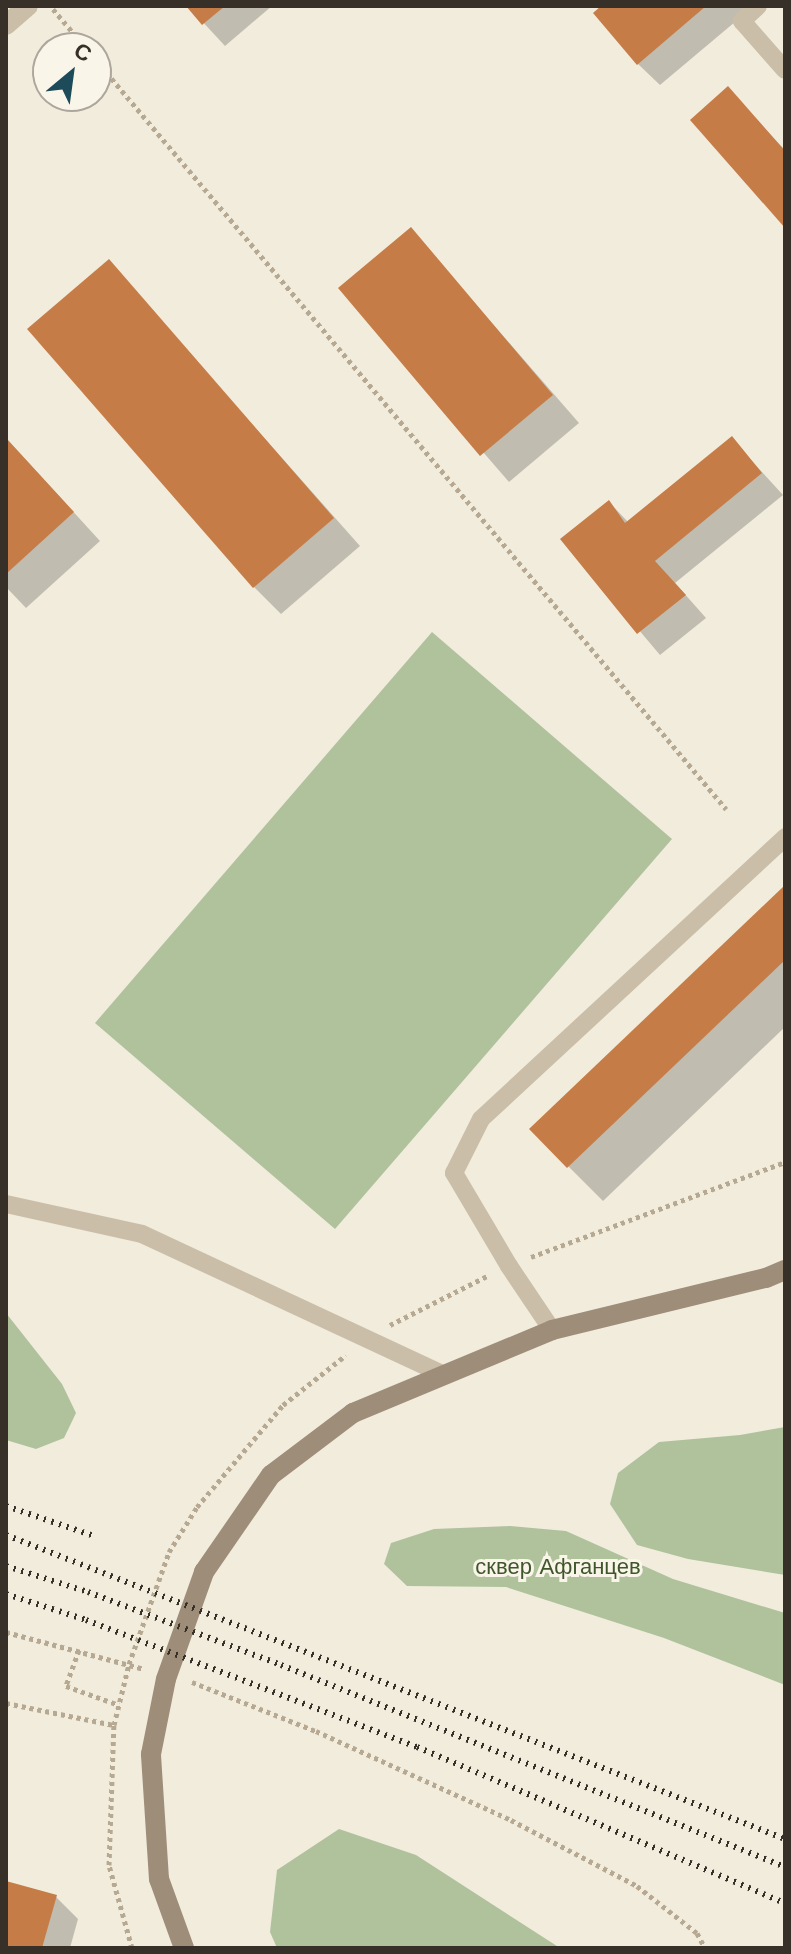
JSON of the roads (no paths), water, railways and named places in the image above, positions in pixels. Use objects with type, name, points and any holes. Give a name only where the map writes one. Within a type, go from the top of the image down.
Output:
[{"type":"main road","points":[[184,1948],[159,1879],[151,1754],[162,1676],[204,1572],[271,1475],[353,1413],[552,1330],[766,1278],[785,1270]]},
{"type":"street","points":[[6,25],[28,6]]},
{"type":"lane","points":[[758,6],[742,21],[785,70]]},
{"type":"lane","points":[[552,1330],[509,1266],[454,1173],[481,1119],[785,837]]},
{"type":"lane","points":[[6,1204],[142,1234],[445,1375]]},
{"type":"railway","points":[[6,1506],[94,1536]]},
{"type":"railway","points":[[6,1535],[785,1839]]},
{"type":"railway","points":[[6,1566],[88,1592],[281,1665],[785,1867]]},
{"type":"railway","points":[[6,1594],[86,1620],[417,1747],[785,1903]]},
{"type":"park label","name":"сквер Афганцев","points":[[558,1567]]}]
